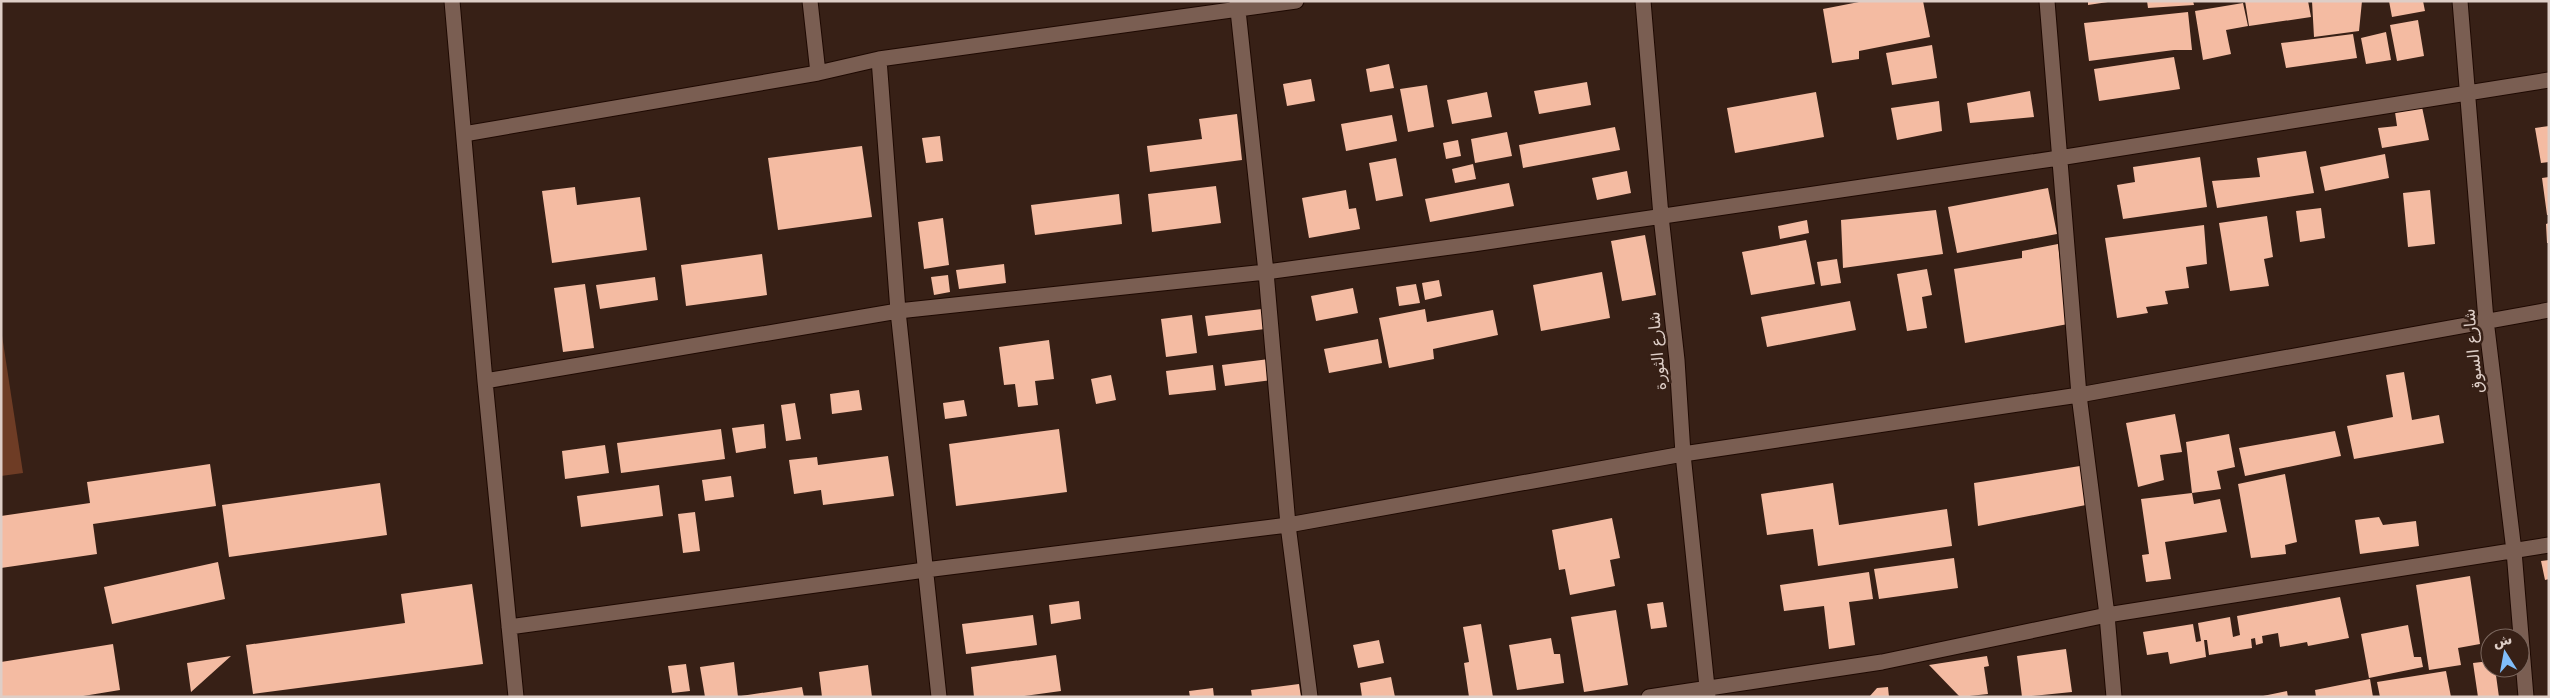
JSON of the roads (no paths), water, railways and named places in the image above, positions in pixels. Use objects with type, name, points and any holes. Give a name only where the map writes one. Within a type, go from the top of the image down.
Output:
[{"type":"street","points":[[452,1],[485,381],[516,697]]},
{"type":"street","points":[[810,1],[818,74]]},
{"type":"street","points":[[464,134],[818,74],[879,59],[1237,5],[1296,1]]},
{"type":"street","name":"شارع الثورة","points":[[1643,1],[1661,216],[1676,360],[1682,454],[1708,692]]},
{"type":"street","points":[[2047,1],[2079,395],[2107,616],[2114,697]]},
{"type":"street","name":"شارع السوق","points":[[2460,1],[2486,320],[2514,551],[2526,697]]},
{"type":"street","points":[[1237,5],[1266,272],[1288,525],[1310,697]]},
{"type":"street","points":[[879,59],[898,311],[939,697]]},
{"type":"street","points":[[485,381],[898,311],[1266,272],[2059,158],[2549,80]]},
{"type":"street","points":[[509,627],[925,570],[1288,525],[1682,454],[2079,395],[2549,310]]},
{"type":"street","points":[[1649,697],[1708,692],[1882,662],[2107,616],[2549,546]]}]
